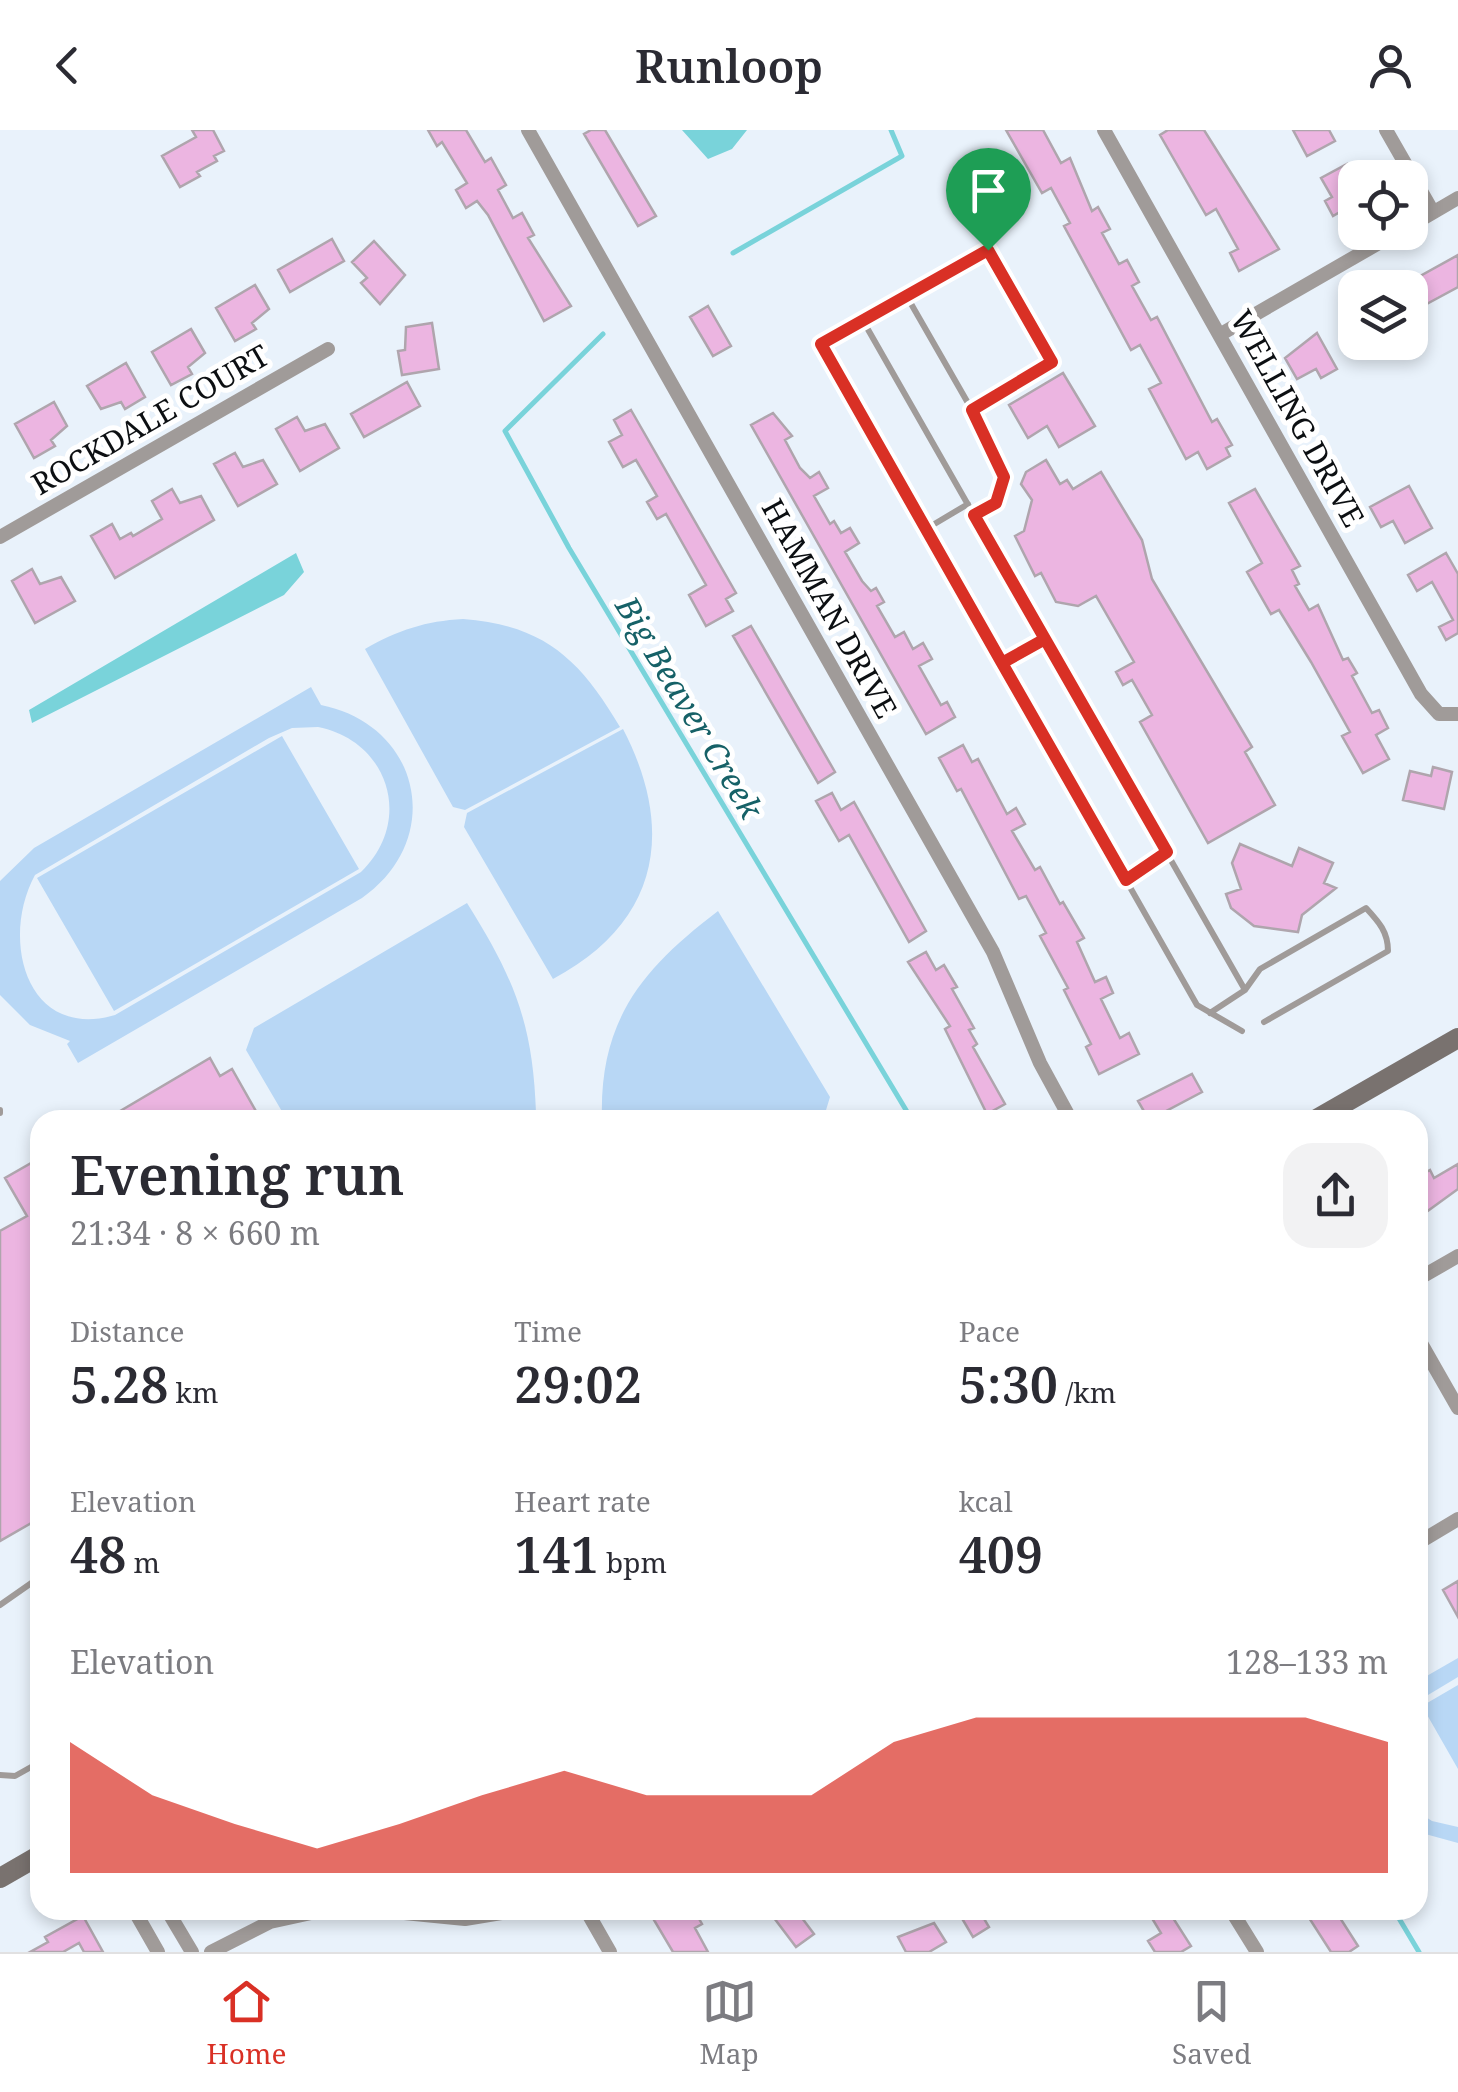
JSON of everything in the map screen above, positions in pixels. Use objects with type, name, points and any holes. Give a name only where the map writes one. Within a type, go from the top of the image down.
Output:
[{"type":"main road","points":[[1332,1110],[1458,1038]]},
{"type":"main road","points":[[0,1878],[30,1861]]},
{"type":"street","name":"HAMMAN DRIVE","points":[[528,130],[993,952],[1040,1063],[1066,1110]]},
{"type":"street","name":"WELLING DRIVE","points":[[1104,130],[1421,694],[1439,714],[1457,714]]},
{"type":"street","points":[[1386,130],[1433,212]]},
{"type":"street","points":[[1428,215],[1458,198]]},
{"type":"street","points":[[1221,334],[1367,250]]},
{"type":"street","name":"ROCKDALE COURT","points":[[0,537],[328,349]]},
{"type":"street","points":[[1428,1273],[1458,1256]]},
{"type":"street","points":[[1428,1356],[1458,1408]]},
{"type":"street","points":[[1428,1537],[1458,1519]]},
{"type":"street","points":[[140,1920],[158,1952]]},
{"type":"street","points":[[174,1920],[192,1952]]},
{"type":"street","points":[[210,1952],[279,1920]]},
{"type":"street","points":[[592,1920],[610,1952]]},
{"type":"street","points":[[1236,1920],[1256,1952]]},
{"type":"lane","points":[[972,410],[1052,362],[988,250],[821,344],[1197,1005],[1242,1031]]},
{"type":"lane","points":[[906,295],[972,410],[1004,477],[996,503],[974,515]]},
{"type":"lane","points":[[862,319],[1245,990]]},
{"type":"lane","points":[[926,528],[968,504]]},
{"type":"lane","points":[[1002,663],[1045,639]]},
{"type":"lane","points":[[1126,880],[1167,852]]},
{"type":"lane","points":[[1210,1014],[1245,990],[1260,969],[1366,908],[1388,937],[1388,951],[1264,1022]]},
{"type":"lane","points":[[0,1605],[30,1584]]},
{"type":"lane","points":[[0,1774],[15,1776],[30,1768]]},
{"type":"shaded area","points":[[682,130],[747,130],[732,149],[708,159]]},
{"type":"shaded area","points":[[296,553],[304,572],[284,595],[32,723],[29,710]]},
{"type":"shaded area","points":[[463,619],[516,629],[557,650],[590,682],[620,727],[465,810],[453,807],[365,649],[412,628]]},
{"type":"shaded area","points":[[311,687],[321,705],[355,717],[381,735],[400,759],[411,787],[412,816],[405,846],[388,874],[362,898],[78,1063],[67,1044],[70,1041],[30,1025],[0,995],[0,881],[34,848]],"holes":[[[318,727],[342,735],[362,748],[377,766],[386,786],[389,807],[387,830],[377,852],[361,872],[115,1015],[85,1019],[60,1013],[41,999],[28,979],[21,954],[20,928],[35,875],[269,738],[292,728]]]},
{"type":"shaded area","points":[[623,729],[640,767],[649,803],[652,838],[648,871],[636,902],[616,931],[589,956],[553,979],[464,827],[467,813]]},
{"type":"shaded area","points":[[282,736],[359,869],[114,1011],[37,878]]},
{"type":"shaded area","points":[[467,903],[518,1002],[531,1053],[536,1110],[281,1110],[246,1050],[254,1028]]},
{"type":"shaded area","points":[[718,911],[830,1097],[826,1110],[602,1110],[608,1053],[617,1025],[647,976]]},
{"type":"shaded area","points":[[1458,1658],[1458,1677],[1428,1695],[1428,1675]]},
{"type":"shaded area","points":[[1458,1685],[1458,1769],[1428,1716],[1428,1702]]},
{"type":"shaded area","points":[[1428,1818],[1458,1827],[1458,1843],[1428,1835]]},
{"type":"building","points":[[192,130],[213,130],[224,151],[214,156],[217,161],[197,172],[200,176],[180,187],[162,156],[196,137]]},
{"type":"building","points":[[428,130],[466,130],[485,162],[491,158],[506,185],[498,190],[513,218],[522,213],[534,235],[528,238],[571,306],[544,321],[488,215],[477,201],[466,208],[456,190],[467,183],[442,142],[437,146]]},
{"type":"building","points":[[605,130],[656,216],[638,226],[584,134]]},
{"type":"building","points":[[1006,130],[1043,130],[1061,163],[1070,158],[1092,211],[1098,207],[1110,229],[1102,233],[1119,264],[1127,260],[1139,282],[1132,286],[1151,320],[1157,317],[1212,422],[1217,419],[1232,445],[1226,448],[1230,456],[1207,469],[1198,452],[1186,459],[1149,389],[1161,383],[1140,345],[1131,350],[1064,226],[1070,223],[1051,188],[1042,193]]},
{"type":"building","points":[[1168,130],[1204,130],[1279,249],[1239,271],[1230,253],[1238,249],[1216,209],[1206,215],[1160,135]]},
{"type":"building","points":[[1293,130],[1329,130],[1335,141],[1307,156]]},
{"type":"building","points":[[1338,169],[1338,213],[1333,216],[1325,201],[1332,197],[1321,178]]},
{"type":"building","points":[[332,239],[344,261],[290,292],[278,270]]},
{"type":"building","points":[[374,241],[405,275],[380,304],[361,283],[367,278],[352,262]]},
{"type":"building","points":[[1458,255],[1458,287],[1428,303],[1428,272]]},
{"type":"building","points":[[255,285],[269,309],[252,323],[256,329],[235,341],[216,308]]},
{"type":"building","points":[[708,306],[731,346],[713,356],[690,317]]},
{"type":"building","points":[[432,323],[439,369],[402,375],[398,351],[405,350],[406,327]]},
{"type":"building","points":[[191,329],[205,353],[188,367],[192,374],[171,385],[152,352]]},
{"type":"building","points":[[1317,333],[1337,369],[1321,378],[1316,369],[1297,379],[1285,358]]},
{"type":"building","points":[[126,363],[145,397],[125,409],[121,402],[101,409],[87,386]]},
{"type":"building","points":[[1063,373],[1095,426],[1059,447],[1047,426],[1028,438],[1009,405]]},
{"type":"building","points":[[407,382],[420,406],[364,437],[351,414]]},
{"type":"building","points":[[54,402],[67,426],[51,440],[55,446],[34,458],[15,424]]},
{"type":"building","points":[[631,410],[736,593],[726,599],[733,611],[706,626],[689,595],[706,585],[666,514],[657,519],[647,502],[657,496],[636,460],[623,467],[609,442],[622,435],[614,420]]},
{"type":"building","points":[[773,413],[792,436],[785,440],[800,468],[810,478],[819,472],[828,488],[814,496],[830,524],[834,521],[841,533],[850,528],[859,543],[845,552],[862,581],[871,591],[876,588],[884,602],[877,606],[895,637],[904,632],[913,649],[923,643],[932,659],[919,666],[941,705],[947,702],[955,717],[926,734],[751,425]]},
{"type":"building","points":[[297,417],[305,431],[325,424],[339,448],[300,471],[276,429]]},
{"type":"building","points":[[235,453],[243,467],[263,460],[277,484],[238,506],[214,464]]},
{"type":"building","points":[[1046,460],[1060,484],[1067,480],[1073,489],[1101,472],[1142,540],[1152,579],[1252,747],[1245,752],[1275,805],[1208,843],[1140,722],[1152,715],[1132,680],[1123,685],[1116,672],[1134,662],[1096,596],[1078,606],[1056,602],[1041,573],[1035,576],[1015,536],[1024,531],[1032,500],[1021,484],[1026,472]]},
{"type":"building","points":[[1409,486],[1432,528],[1405,543],[1393,521],[1381,527],[1370,507]]},
{"type":"building","points":[[172,489],[180,503],[201,496],[214,520],[115,578],[91,536],[112,524],[120,539],[131,533],[133,536],[162,519],[152,501]]},
{"type":"building","points":[[1255,489],[1300,566],[1292,570],[1299,584],[1295,586],[1309,610],[1318,605],[1343,660],[1348,658],[1357,673],[1352,676],[1372,713],[1379,710],[1388,728],[1376,735],[1389,759],[1363,773],[1342,736],[1350,732],[1311,662],[1279,610],[1271,614],[1247,572],[1262,563],[1229,503]]},
{"type":"building","points":[[1446,553],[1458,574],[1458,633],[1446,640],[1439,627],[1453,620],[1432,582],[1417,591],[1408,575]]},
{"type":"building","points":[[32,569],[40,584],[61,577],[75,601],[35,623],[12,581]]},
{"type":"building","points":[[751,626],[835,772],[818,783],[733,636]]},
{"type":"building","points":[[963,745],[972,762],[978,759],[1007,814],[1016,808],[1025,824],[1012,831],[1035,870],[1040,867],[1084,938],[1077,942],[1095,982],[1106,977],[1113,993],[1101,999],[1120,1038],[1129,1033],[1139,1054],[1099,1074],[1086,1047],[1091,1044],[1064,990],[1068,988],[1040,936],[1046,933],[1026,896],[1019,899],[961,789],[957,791],[939,758]]},
{"type":"building","points":[[1433,767],[1452,772],[1444,809],[1403,800],[1410,771],[1431,776]]},
{"type":"building","points":[[832,793],[841,810],[854,802],[926,931],[909,942],[849,835],[839,841],[816,801]]},
{"type":"building","points":[[1240,844],[1292,866],[1299,848],[1333,863],[1324,883],[1336,888],[1302,915],[1298,932],[1254,926],[1231,908],[1226,894],[1241,889],[1232,863]]},
{"type":"building","points":[[926,952],[936,970],[944,965],[957,987],[952,989],[974,1028],[969,1030],[977,1044],[973,1047],[1005,1104],[985,1110],[945,1029],[950,1026],[908,962]]},
{"type":"building","points":[[210,1058],[220,1076],[232,1069],[255,1110],[122,1110]]},
{"type":"building","points":[[1192,1074],[1202,1092],[1168,1110],[1143,1110],[1138,1101]]},
{"type":"building","points":[[30,1164],[30,1524],[0,1541],[0,1231],[27,1216],[5,1178]]},
{"type":"building","points":[[1458,1164],[1458,1189],[1428,1211],[1428,1171],[1434,1178]]},
{"type":"building","points":[[1458,1581],[1458,1617],[1443,1590]]},
{"type":"building","points":[[76,1920],[85,1920],[103,1952],[84,1952],[79,1943],[63,1952],[30,1952],[48,1942],[45,1937]]},
{"type":"building","points":[[654,1920],[700,1920],[702,1924],[695,1928],[708,1952],[673,1952]]},
{"type":"building","points":[[776,1920],[804,1920],[814,1934],[796,1947]]},
{"type":"building","points":[[963,1920],[985,1920],[989,1927],[973,1937]]},
{"type":"building","points":[[1153,1920],[1174,1920],[1191,1946],[1181,1952],[1155,1952],[1148,1941],[1161,1933]]},
{"type":"building","points":[[1310,1920],[1341,1920],[1358,1946],[1349,1952],[1331,1952]]},
{"type":"building","points":[[934,1923],[946,1942],[929,1952],[906,1952],[898,1937]]},
{"type":"waterway","name":"Big Beaver Creek","points":[[733,253],[902,156],[891,130]]},
{"type":"waterway","name":"Big Beaver Creek","points":[[603,334],[505,431],[569,548],[906,1110]]},
{"type":"waterway","name":"Big Beaver Creek","points":[[1400,1920],[1419,1952]]},
{"type":"route","points":[[988,250],[821,344],[1002,663],[1045,639],[1167,852],[1126,880],[1002,663],[1045,639],[974,515],[996,503],[1004,477],[972,410],[1052,362],[988,250]]}]
